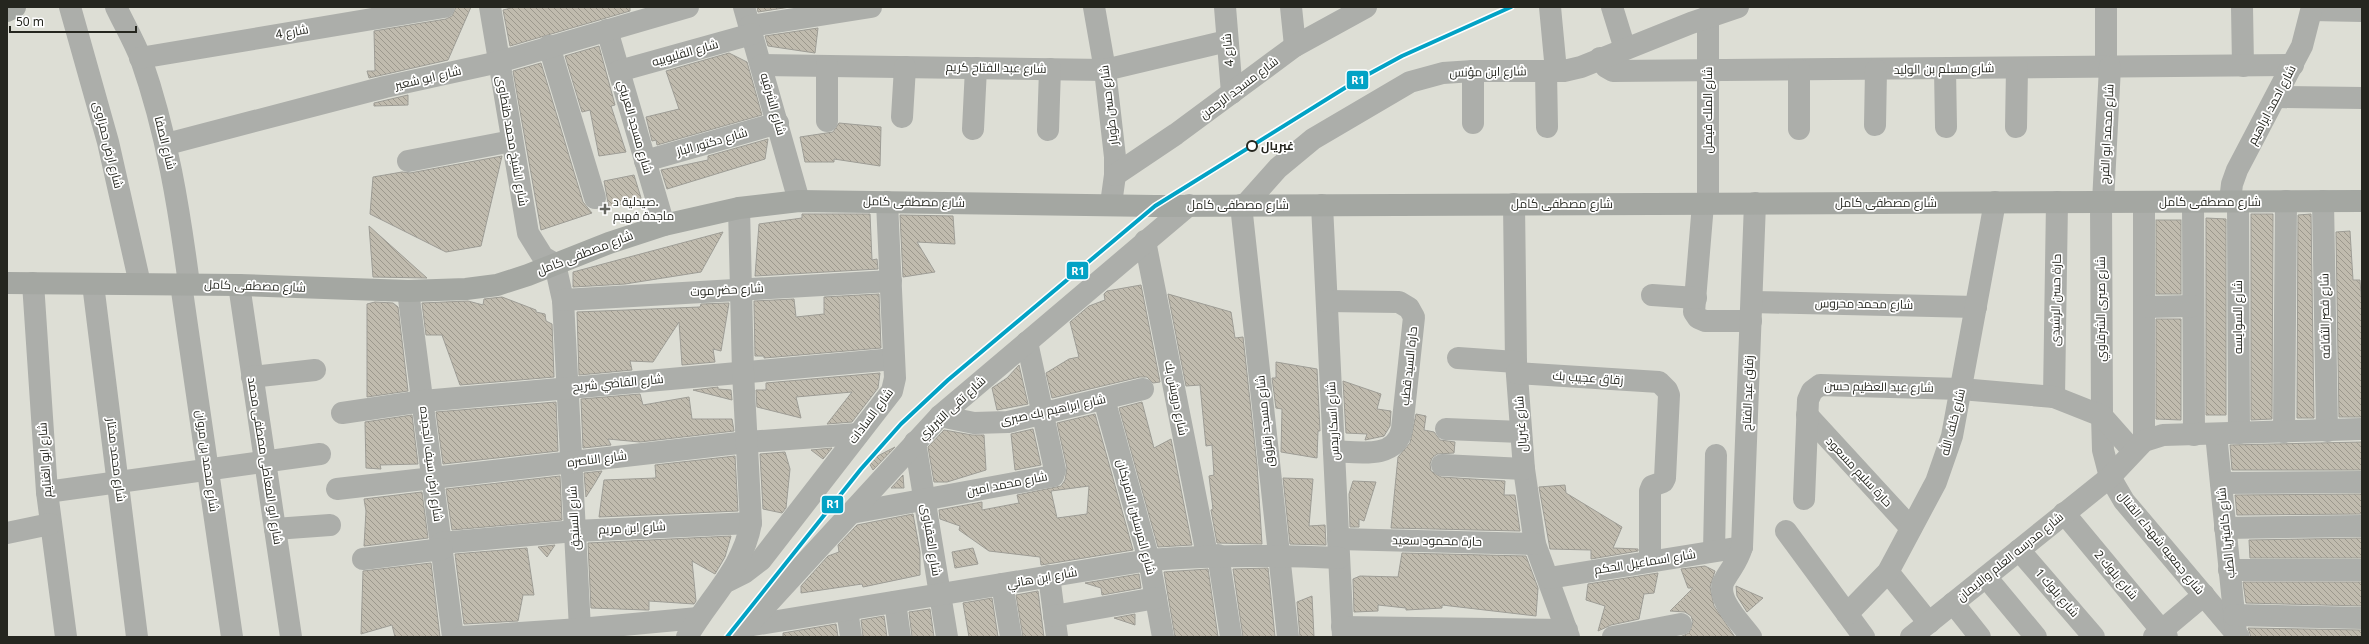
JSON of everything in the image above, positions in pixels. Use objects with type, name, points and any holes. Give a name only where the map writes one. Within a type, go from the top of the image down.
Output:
[{"type":"main road","points":[[7,11],[15,7]]},
{"type":"main road","name":"شارع مصطفى كامل","points":[[7,283],[239,285],[408,291],[466,289],[497,284],[664,225],[739,208],[799,201],[1189,206],[2362,201]]},
{"type":"street","name":"شارع ارض حمزاوى","points":[[70,7],[108,142],[140,284]]},
{"type":"street","name":"شارع الصفا","points":[[116,7],[140,58],[167,144],[177,194],[185,284]]},
{"type":"street","name":"شارع 4","points":[[140,58],[444,7]]},
{"type":"street","name":"شارع الشيخ محمد طنطاوى","points":[[490,7],[528,233],[543,257],[554,264]]},
{"type":"street","name":"شارع ابو شعير","points":[[167,144],[386,87],[499,62],[549,46],[688,7]]},
{"type":"street","name":"شارع القليوبيه","points":[[619,71],[748,22],[871,7]]},
{"type":"street","name":"شارع حسن طوبار","points":[[1094,7],[1105,70],[1115,175],[1111,204]]},
{"type":"street","name":"شارع 4","points":[[1225,7],[1232,93]]},
{"type":"street","points":[[1291,7],[1295,46]]},
{"type":"street","name":"شارع مسجد الرحمن","points":[[1115,175],[1232,93],[1295,46],[1366,7]]},
{"type":"street","points":[[1547,127],[1551,71],[1550,7]]},
{"type":"street","points":[[1612,7],[1626,49]]},
{"type":"street","name":"شارع ابن مؤنس","points":[[1243,205],[1278,168],[1313,139],[1355,112],[1410,82],[1443,73],[1473,71],[1551,71],[1581,67],[1600,58],[1626,49],[1695,15],[1738,7]]},
{"type":"street","name":"شارع محمد ابو الفرج","points":[[2102,202],[2108,67],[2106,7]]},
{"type":"street","points":[[2242,7],[2242,66]]},
{"type":"street","points":[[2312,9],[2362,11]]},
{"type":"street","name":"شارع احمد ابراهيم","points":[[2234,202],[2232,184],[2237,170],[2293,65],[2308,30],[2312,9]]},
{"type":"street","name":"شارع الملك فيصل","points":[[1695,15],[1708,71],[1706,204],[1696,298]]},
{"type":"street","name":"شارع الشرقيه","points":[[748,22],[762,65],[799,201]]},
{"type":"street","name":"شارع مسجد العريني","points":[[607,30],[664,225]]},
{"type":"street","name":"شارع عبد الفتاح كريم","points":[[762,65],[1105,70],[1227,41]]},
{"type":"street","points":[[549,46],[595,198]]},
{"type":"street","name":"شارع مسلم بن الوليد","points":[[1600,58],[1606,67],[1613,71],[1876,70],[2293,65]]},
{"type":"street","points":[[826,121],[827,66]]},
{"type":"street","points":[[902,117],[905,67]]},
{"type":"street","points":[[973,129],[976,68]]},
{"type":"street","points":[[2016,127],[2018,68]]},
{"type":"street","points":[[1048,130],[1050,69]]},
{"type":"street","points":[[1945,69],[1946,127]]},
{"type":"street","points":[[1799,70],[1799,129]]},
{"type":"street","points":[[1876,70],[1876,125]]},
{"type":"street","points":[[1473,71],[1473,124]]},
{"type":"street","points":[[2276,97],[2362,98]]},
{"type":"street","name":"شارع دكتور الباز","points":[[645,161],[778,123]]},
{"type":"street","points":[[408,161],[512,141]]},
{"type":"street","points":[[2284,432],[2286,201]]},
{"type":"street","name":"شارع قصر الثقافه","points":[[2323,201],[2327,430]]},
{"type":"street","name":"شارع السادات","points":[[726,581],[744,573],[761,560],[892,391],[895,378],[887,202]]},
{"type":"street","name":"شارع خلف الله","points":[[1847,614],[1888,572],[1936,482],[1952,436],[1995,202]]},
{"type":"street","name":"حارة حسن الرشيدى","points":[[2054,397],[2057,202]]},
{"type":"street","name":"شارع صبرى الشرقاوي","points":[[2102,202],[2102,416]]},
{"type":"street","points":[[2139,446],[2144,307],[2144,202]]},
{"type":"street","points":[[2193,202],[2194,435]]},
{"type":"street","name":"شارع السوايسه","points":[[2234,202],[2238,433]]},
{"type":"street","name":"زقاق عبد الفتاح","points":[[1751,637],[1723,598],[1721,588],[1725,578],[1737,563],[1742,546],[1755,203]]},
{"type":"street","name":"شارع غبريال","points":[[1514,204],[1517,368],[1524,469],[1535,544],[1549,578],[1568,634]]},
{"type":"street","name":"شارع مسجد زقزوق","points":[[1243,205],[1288,637]]},
{"type":"street","name":"شارع اسكاريدس","points":[[1322,205],[1343,632]]},
{"type":"street","name":"شارع تقى التبريزي","points":[[743,632],[940,416],[1145,241],[1189,206]]},
{"type":"street","points":[[687,637],[698,618],[726,581],[746,544],[751,523],[743,372],[739,208]]},
{"type":"street","name":"شارع درويش بك","points":[[1145,241],[1231,637]]},
{"type":"street","name":"شارع السنجق","points":[[554,264],[563,300],[580,629]]},
{"type":"street","name":"شارع حضر موت","points":[[563,300],[891,281]]},
{"type":"street","name":"شارع ابو الغنايم","points":[[33,283],[47,492],[66,637]]},
{"type":"street","name":"شارع محمد مختار","points":[[93,284],[119,482],[137,637]]},
{"type":"street","name":"شارع محمد بن مروان","points":[[185,284],[208,470],[232,637]]},
{"type":"street","name":"شارع ابو المعاطى مصطفى محمد","points":[[239,285],[292,637]]},
{"type":"street","name":"شارع ارض سيف الجديده","points":[[408,291],[442,546],[452,637]]},
{"type":"street","points":[[1652,295],[1696,298]]},
{"type":"street","name":"شارع محمد محروس","points":[[1696,298],[1694,312],[1701,320],[1751,312],[1976,307]]},
{"type":"street","name":"حارة السيد قطب","points":[[1327,302],[1400,302],[1409,308],[1414,317],[1402,429],[1397,442],[1392,447],[1378,452],[1334,451]]},
{"type":"street","points":[[2144,307],[2194,306]]},
{"type":"street","name":"شارع محمد امين","points":[[851,513],[1051,477],[1055,470],[1027,342]]},
{"type":"street","name":"زقاق عجيب بك","points":[[1458,358],[1517,368],[1659,382],[1667,390],[1669,395],[1665,478],[1663,482],[1652,486],[1650,491],[1650,561]]},
{"type":"street","name":"شارع القاضي شريح","points":[[342,413],[423,401],[894,359]]},
{"type":"street","points":[[252,377],[315,370]]},
{"type":"street","name":"شارع عبد العظيم حسن","points":[[1804,500],[1809,396],[1820,385],[1961,389],[2054,397],[2102,416]]},
{"type":"street","name":"شارع ابراهيم بك صبرى","points":[[940,416],[974,423],[1008,422],[1143,389]]},
{"type":"street","name":"شارع المرسلين الامريكان","points":[[1104,399],[1149,560],[1163,637]]},
{"type":"street","name":"حارة سليم مسعود","points":[[1807,415],[1912,528]]},
{"type":"street","points":[[2102,416],[2139,446]]},
{"type":"street","name":"شارع جمعيه شهداء القنال","points":[[2102,416],[2103,450],[2110,477],[2124,501],[2204,595],[2236,628]]},
{"type":"street","points":[[1446,429],[1521,432]]},
{"type":"street","points":[[2139,446],[2163,435],[2362,430]]},
{"type":"street","name":"شارع الناصره","points":[[338,489],[747,442],[858,434]]},
{"type":"street","name":"شارع كافيتريا الطب","points":[[2216,434],[2236,628]]},
{"type":"street","name":"شارع العقباوى","points":[[915,442],[947,637]]},
{"type":"street","name":"شارع مدرسه العلم والايمان","points":[[1921,632],[1952,603],[2110,477],[2139,446]]},
{"type":"street","points":[[47,492],[320,454]]},
{"type":"street","points":[[1714,551],[1716,455]]},
{"type":"street","points":[[1442,465],[1524,469]]},
{"type":"street","points":[[2221,483],[2362,482]]},
{"type":"street","name":"شارع بلوك 2","points":[[2064,513],[2161,635]]},
{"type":"street","name":"شارع ابن مريم","points":[[363,559],[442,546],[575,531],[751,523]]},
{"type":"street","points":[[7,533],[50,524]]},
{"type":"street","points":[[275,529],[330,524]]},
{"type":"street","points":[[2225,528],[2362,526]]},
{"type":"street","points":[[1786,531],[1864,637]]},
{"type":"street","name":"حارة محمود سعيد","points":[[1339,548],[1535,544]]},
{"type":"street","name":"شارع اسماعيل الحكم","points":[[1549,578],[1742,546]]},
{"type":"street","name":"شارع ابن هاني","points":[[743,632],[799,627],[847,610],[1149,560],[1213,555],[1279,555],[1339,548]]},
{"type":"street","name":"شارع بلوك 1","points":[[2019,550],[2094,637]]},
{"type":"street","points":[[2229,570],[2362,570]]},
{"type":"street","points":[[1888,572],[1921,632]]},
{"type":"street","points":[[1049,576],[1056,627],[1156,598]]},
{"type":"street","points":[[1986,577],[2036,637]]},
{"type":"street","points":[[1002,584],[1011,637]]},
{"type":"street","points":[[2161,635],[2204,595]]},
{"type":"street","points":[[895,602],[900,637]]},
{"type":"street","points":[[1952,603],[1980,637]]},
{"type":"street","points":[[847,610],[851,637]]},
{"type":"street","points":[[462,637],[500,636],[698,618]]},
{"type":"street","points":[[2236,628],[2362,618]]},
{"type":"street","points":[[1613,637],[1681,624]]},
{"type":"street","points":[[1343,632],[1568,634]]},
{"type":"building","points":[[456,7],[471,7],[448,60],[369,78],[367,71],[375,71],[374,31],[446,19],[452,16]]},
{"type":"building","points":[[515,7],[630,7],[630,11],[510,46],[503,10]]},
{"type":"building","points":[[757,7],[790,7],[758,12]]},
{"type":"building","points":[[818,28],[815,53],[768,46],[765,36]]},
{"type":"building","points":[[599,46],[615,105],[611,106],[626,152],[599,156],[590,110],[582,112],[565,56]]},
{"type":"building","points":[[729,53],[747,62],[762,115],[657,145],[656,140],[652,141],[646,117],[679,109],[666,71]]},
{"type":"building","points":[[541,63],[583,202],[592,213],[541,230],[513,71]]},
{"type":"building","points":[[408,95],[408,105],[374,106],[374,103]]},
{"type":"building","points":[[839,123],[881,127],[880,166],[834,159],[834,162],[805,162],[800,137],[833,132]]},
{"type":"building","points":[[768,139],[765,159],[667,189],[661,170],[708,160],[708,156]]},
{"type":"building","points":[[502,156],[481,246],[446,252],[370,214],[373,177],[402,172],[410,173]]},
{"type":"building","points":[[634,175],[641,198],[609,208],[604,181]]},
{"type":"building","points":[[802,214],[870,214],[872,260],[877,259],[878,269],[755,276],[759,224],[802,218]]},
{"type":"building","points":[[2251,214],[2273,214],[2272,419],[2251,420]]},
{"type":"building","points":[[2311,214],[2314,418],[2297,418],[2298,215]]},
{"type":"building","points":[[900,215],[953,216],[955,244],[917,242],[935,272],[903,277]]},
{"type":"building","points":[[2206,218],[2226,219],[2226,415],[2206,415]]},
{"type":"building","points":[[2156,220],[2181,220],[2181,294],[2156,294]]},
{"type":"building","points":[[369,226],[427,278],[373,277]]},
{"type":"building","points":[[2350,231],[2353,280],[2360,280],[2362,309],[2362,417],[2339,417],[2336,232]]},
{"type":"building","points":[[723,232],[701,272],[625,284],[573,287],[573,272]]},
{"type":"building","points":[[1141,285],[1160,382],[1153,383],[1147,377],[1140,377],[1052,398],[1046,373],[1069,359],[1079,357],[1070,322],[1089,306],[1105,300],[1104,294],[1107,291]]},
{"type":"building","points":[[879,294],[881,348],[764,358],[764,356],[755,356],[754,301],[794,299],[796,317],[824,314],[824,297]]},
{"type":"building","points":[[1168,294],[1231,312],[1235,338],[1243,337],[1257,465],[1262,544],[1217,543],[1211,510],[1213,509],[1209,476],[1214,475],[1212,445],[1206,446],[1200,385],[1186,386]]},
{"type":"building","points":[[502,297],[536,310],[536,312],[545,314],[546,321],[552,324],[554,377],[460,385],[442,335],[426,335],[422,303],[468,301],[483,305],[484,299]]},
{"type":"building","points":[[375,302],[393,303],[398,307],[408,391],[367,397],[367,304]]},
{"type":"building","points":[[729,303],[721,351],[713,349],[715,362],[682,365],[679,322],[653,362],[630,361],[632,370],[579,375],[577,312],[700,307],[701,304]]},
{"type":"building","points":[[2156,319],[2181,319],[2181,420],[2156,419]]},
{"type":"building","points":[[1276,362],[1317,369],[1320,431],[1318,431],[1317,458],[1281,452],[1282,409],[1276,408],[1272,378],[1276,378]]},
{"type":"building","points":[[1019,365],[1028,404],[997,410],[992,388],[1007,378]]},
{"type":"building","points":[[880,373],[878,388],[852,422],[827,424],[852,392],[796,397],[801,418],[757,407],[756,390],[766,390],[766,383]]},
{"type":"building","points":[[1343,381],[1381,394],[1377,409],[1391,411],[1390,426],[1384,436],[1365,440],[1367,434],[1346,433]]},
{"type":"building","points":[[718,387],[718,389],[731,390],[732,400],[693,390]]},
{"type":"building","points":[[640,394],[643,405],[689,397],[692,419],[732,419],[734,431],[640,442],[608,439],[611,445],[583,448],[581,399]]},
{"type":"building","points":[[556,402],[558,451],[443,464],[436,412]]},
{"type":"building","points":[[1142,402],[1154,448],[1171,439],[1192,545],[1158,547],[1119,408]]},
{"type":"building","points":[[1095,414],[1133,550],[1041,565],[1040,557],[989,551],[959,530],[960,526],[940,519],[939,510],[982,502],[982,510],[1019,503],[1017,495],[1061,486],[1065,480],[1067,468],[1057,423]],"holes":[[[1089,486],[1087,514],[1057,518],[1051,491]]]},
{"type":"building","points":[[1416,414],[1426,416],[1424,430],[1434,432],[1440,440],[1455,442],[1454,453],[1437,454],[1432,458],[1430,464],[1431,471],[1441,477],[1505,481],[1504,495],[1515,495],[1520,531],[1391,528],[1398,457],[1410,443]]},
{"type":"building","points":[[412,415],[418,464],[380,465],[381,469],[366,468],[365,422]]},
{"type":"building","points":[[1033,429],[1041,465],[1015,470],[1011,434]]},
{"type":"building","points":[[944,430],[972,435],[984,435],[986,470],[947,482],[934,482],[928,447]]},
{"type":"building","points":[[2362,442],[2362,470],[2232,470],[2230,445]]},
{"type":"building","points":[[895,447],[873,470],[868,461]]},
{"type":"building","points":[[832,448],[823,459],[811,450]]},
{"type":"building","points":[[785,452],[790,469],[786,508],[782,513],[763,509],[760,454]]},
{"type":"building","points":[[735,456],[738,511],[599,517],[604,480],[656,478],[655,465]]},
{"type":"building","points":[[602,471],[595,483],[586,497],[584,473]]},
{"type":"building","points":[[903,475],[904,488],[891,488]]},
{"type":"building","points":[[560,476],[562,520],[452,530],[446,489]]},
{"type":"building","points":[[1283,478],[1313,479],[1309,526],[1325,525],[1326,545],[1290,544]]},
{"type":"building","points":[[1353,481],[1376,482],[1364,521],[1359,519],[1359,527],[1350,527],[1349,494]]},
{"type":"building","points":[[1565,485],[1566,493],[1622,527],[1613,548],[1638,549],[1638,551],[1591,559],[1591,550],[1550,549],[1539,487]]},
{"type":"building","points":[[422,492],[428,538],[364,546],[366,511],[364,499]]},
{"type":"building","points":[[2362,494],[2362,514],[2237,515],[2235,495]]},
{"type":"building","points":[[913,514],[920,552],[920,575],[863,587],[862,584],[801,593],[801,586],[828,556],[839,552],[838,545],[857,525]]},
{"type":"building","points":[[731,536],[725,557],[715,574],[692,561],[696,601],[694,604],[649,601],[649,610],[591,608],[588,543]]},
{"type":"building","points":[[2362,538],[2362,558],[2250,558],[2249,540]]},
{"type":"building","points":[[555,545],[547,557],[538,547]]},
{"type":"building","points":[[527,548],[534,595],[523,595],[518,621],[464,624],[455,554]]},
{"type":"building","points":[[973,548],[978,564],[955,568],[952,552]]},
{"type":"building","points":[[1402,553],[1526,556],[1538,588],[1536,616],[1442,605],[1442,608],[1406,610],[1406,608],[1378,605],[1378,611],[1354,612],[1353,579],[1360,576],[1398,577]]},
{"type":"building","points":[[431,563],[440,637],[395,637],[392,625],[361,634],[363,571]]},
{"type":"building","points":[[1705,566],[1715,571],[1710,587],[1714,606],[1735,637],[1680,637],[1689,633],[1693,622],[1691,616],[1685,612],[1670,611],[1693,588],[1688,588],[1681,569]]},
{"type":"building","points":[[1268,568],[1275,637],[1243,637],[1233,569]]},
{"type":"building","points":[[1208,569],[1218,637],[1175,637],[1164,572]]},
{"type":"building","points":[[1658,573],[1654,593],[1644,594],[1639,619],[1611,625],[1598,631],[1605,606],[1586,600],[1588,584]]},
{"type":"building","points":[[1139,574],[1141,588],[1102,595],[1101,588],[1085,583]]},
{"type":"building","points":[[2243,582],[2362,582],[2362,606],[2246,603]]},
{"type":"building","points":[[1736,586],[1763,598],[1747,612],[1737,596]]},
{"type":"building","points":[[1038,591],[1044,637],[1023,637],[1016,595]]},
{"type":"building","points":[[1312,596],[1314,637],[1300,637],[1297,602]]},
{"type":"building","points":[[992,598],[998,637],[969,637],[963,603]]},
{"type":"building","points":[[930,609],[934,637],[912,637],[909,612]]},
{"type":"building","points":[[1135,614],[1135,625],[1114,618]]},
{"type":"building","points":[[884,616],[887,637],[863,637],[861,620]]},
{"type":"building","points":[[836,624],[838,637],[783,637],[783,633]]},
{"type":"building","points":[[2248,628],[2362,630],[2362,637],[2251,637]]},
{"type":"transit line","name":"R1","points":[[727,637],[861,469],[901,424],[948,380],[1155,206],[1356,81],[1402,56],[1511,7]]},
{"type":"place","name":"غبريال","points":[[1252,146]]},
{"type":"place","name":"صيدلية د. ماجدة فهيم","points":[[605,209]]}]
